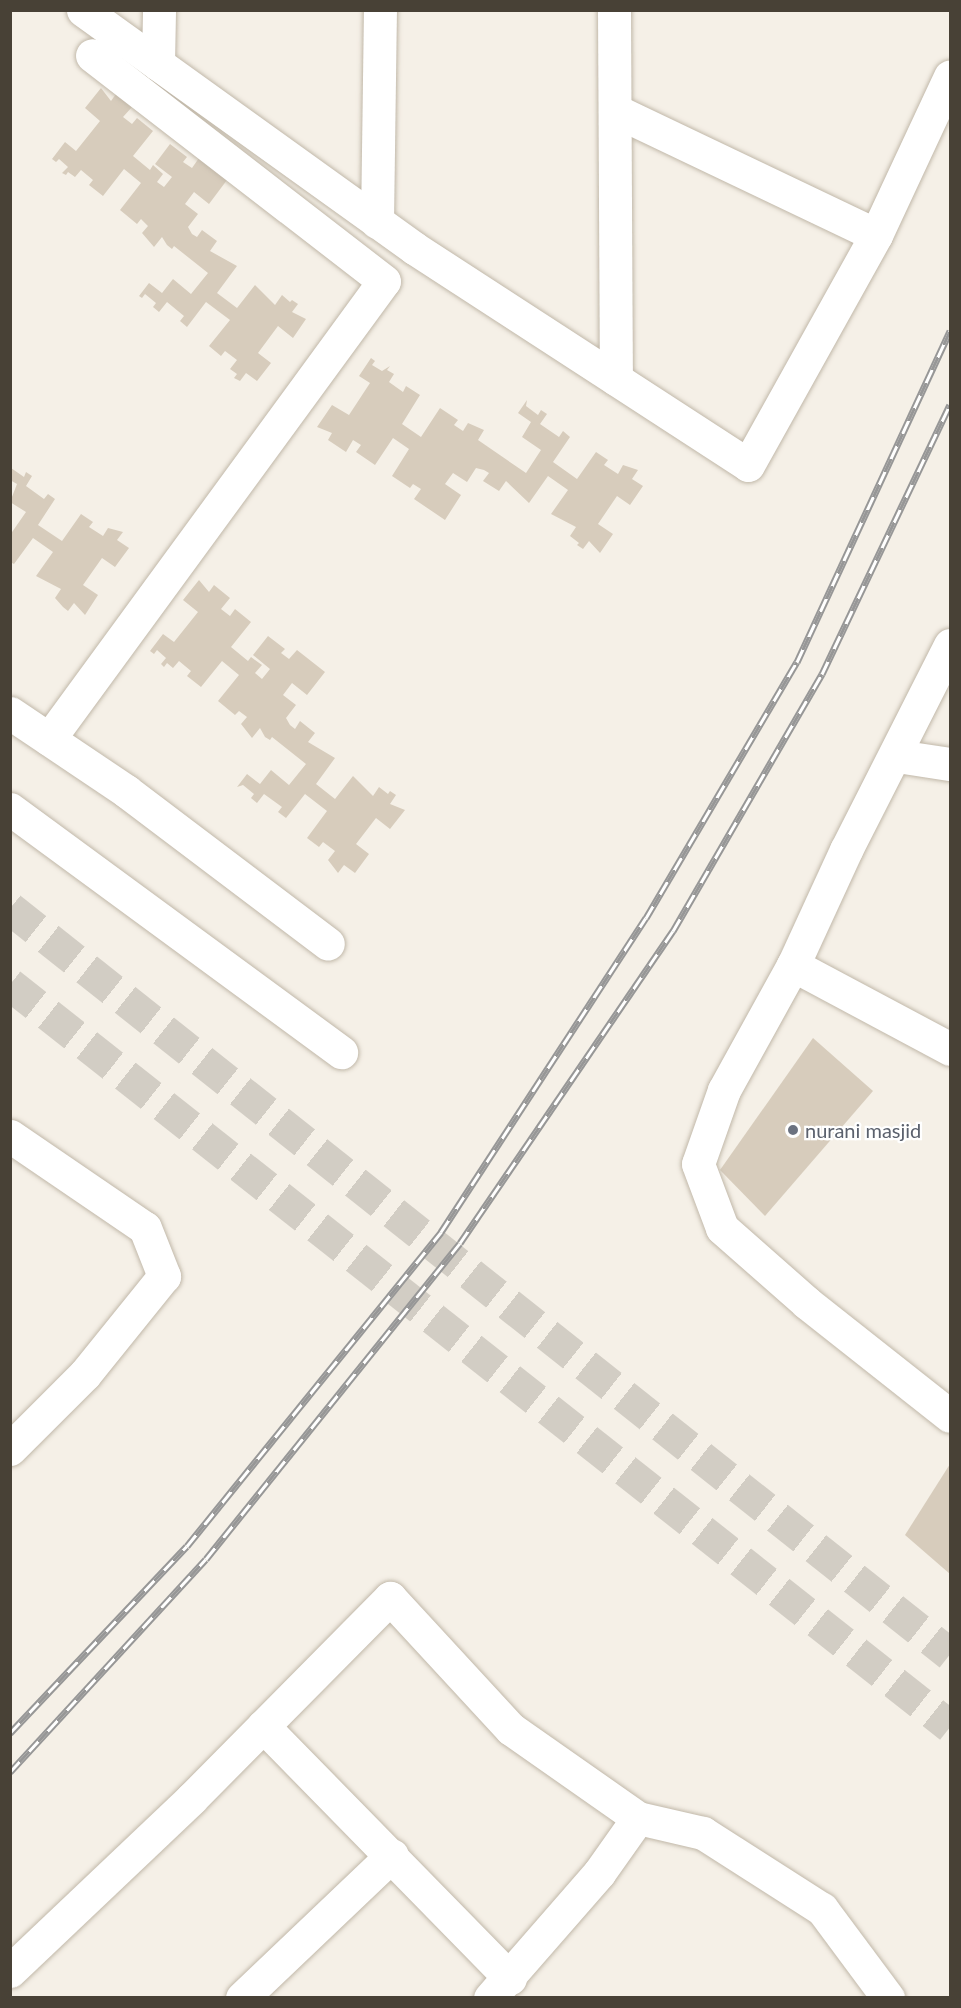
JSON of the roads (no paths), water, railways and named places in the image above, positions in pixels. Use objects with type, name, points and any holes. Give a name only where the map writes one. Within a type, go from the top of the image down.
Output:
[{"type":"street","points":[[83,10],[377,222],[748,465],[876,235],[951,76]]},
{"type":"street","points":[[158,64],[159,10]]},
{"type":"street","points":[[377,222],[380,10]]},
{"type":"street","points":[[614,10],[616,380]]},
{"type":"street","points":[[49,739],[384,281],[92,55]]},
{"type":"street","points":[[616,111],[876,235]]},
{"type":"street","points":[[951,645],[897,756],[846,850],[793,965],[724,1090],[698,1164],[722,1228],[807,1303],[951,1416]]},
{"type":"street","points":[[10,713],[126,791],[328,944]]},
{"type":"street","points":[[897,756],[951,764]]},
{"type":"street","points":[[10,809],[341,1052]]},
{"type":"street","points":[[793,965],[951,1049]]},
{"type":"street","points":[[10,1136],[145,1228],[164,1276],[85,1374],[10,1449]]},
{"type":"street","points":[[10,1971],[263,1726],[390,1598],[511,1729],[638,1818],[703,1833],[822,1909],[888,1998]]},
{"type":"street","points":[[263,1726],[392,1855],[500,1988],[600,1873],[638,1818]]},
{"type":"street","points":[[242,1998],[392,1855]]},
{"type":"tunnel","points":[[10,908],[950,1654]]},
{"type":"tunnel","points":[[10,984],[950,1726]]},
{"type":"railway","points":[[10,1733],[187,1546],[441,1232],[646,918],[797,662],[950,331]]},
{"type":"railway","points":[[10,1772],[206,1559],[460,1243],[673,931],[822,674],[950,405]]},
{"type":"place","name":"nurani masjid","points":[[793,1130]]}]
